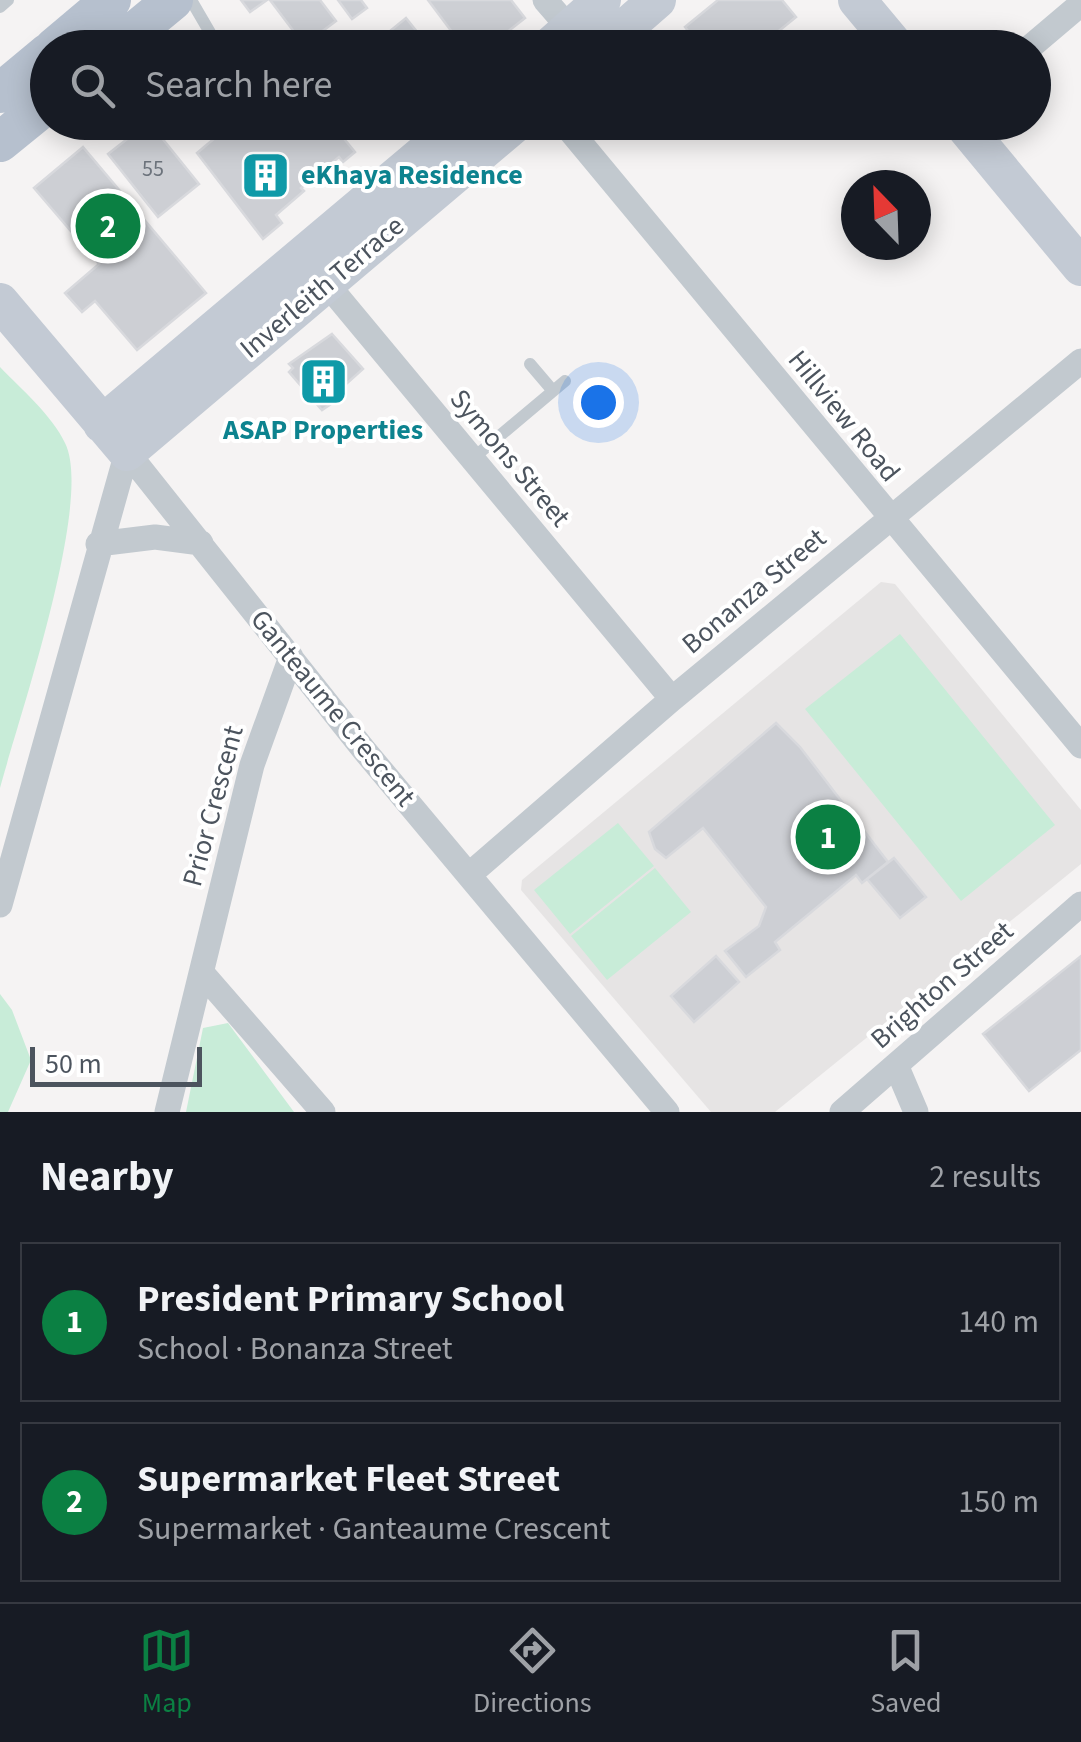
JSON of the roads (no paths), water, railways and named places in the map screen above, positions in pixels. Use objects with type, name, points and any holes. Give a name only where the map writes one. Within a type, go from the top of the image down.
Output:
[{"type":"main road","points":[[78,30],[111,0]]},
{"type":"main road","points":[[137,30],[173,0]]},
{"type":"main road","points":[[0,93],[30,71]]},
{"type":"main road","points":[[0,142],[30,118]]},
{"type":"street","points":[[563,30],[602,0]]},
{"type":"street","points":[[623,30],[657,0]]},
{"type":"street","points":[[857,0],[883,30]]},
{"type":"street","points":[[1050,30],[1081,4]]},
{"type":"street","name":"Inverleith Terrace","points":[[127,452],[442,140]]},
{"type":"street","name":"Inverleith Terrace","points":[[102,424],[492,140]]},
{"type":"street","name":"Hillview Road","points":[[578,140],[1081,746]]},
{"type":"street","points":[[976,140],[1081,267]]},
{"type":"street","name":"Symons Street","points":[[315,268],[672,699]]},
{"type":"street","name":"Ganteaume Crescent","points":[[0,302],[127,452],[631,1074],[667,1112]]},
{"type":"street","name":"Bonanza Street","points":[[470,874],[672,699],[1081,361]]},
{"type":"street","points":[[0,905],[98,544],[127,452]]},
{"type":"street","points":[[98,544],[155,538],[201,543]]},
{"type":"street","name":"Prior Crescent","points":[[167,1112],[252,765],[290,657]]},
{"type":"street","name":"Brighton Street","points":[[842,1112],[1081,904]]},
{"type":"street","points":[[202,973],[323,1112]]},
{"type":"street","points":[[896,1065],[916,1112]]},
{"type":"lane","points":[[0,7],[8,0]]},
{"type":"lane","points":[[191,0],[208,30]]},
{"type":"lane","points":[[530,364],[553,391]]},
{"type":"lane","points":[[472,458],[565,382]]},
{"type":"place","name":"eKhaya Residence","points":[[266,175]]},
{"type":"place","name":"Supermarket Fleet Street","points":[[108,226]]},
{"type":"place","name":"ASAP Properties","points":[[323,382]]},
{"type":"place","name":"President Primary School","points":[[828,837]]}]
